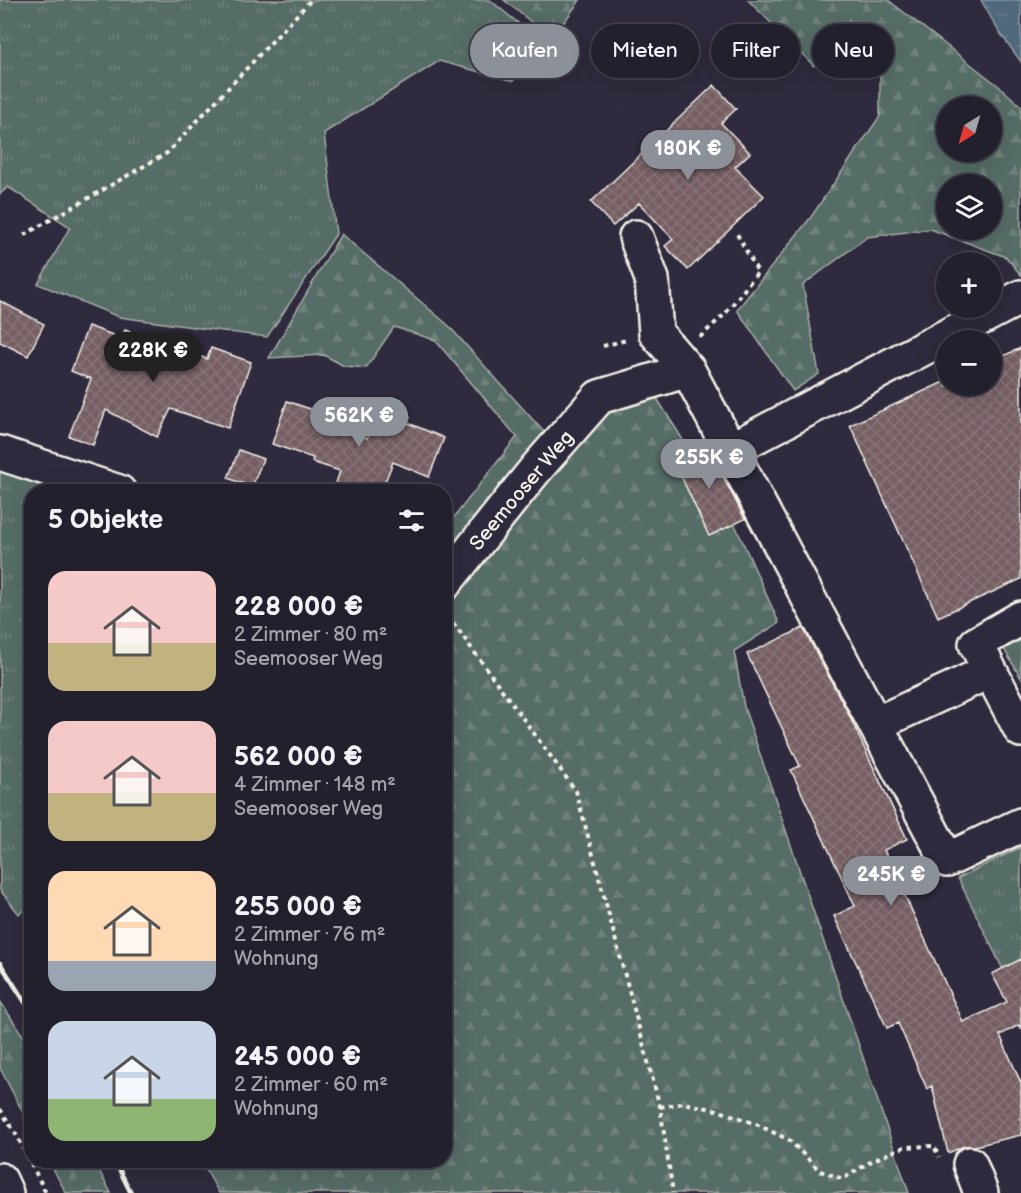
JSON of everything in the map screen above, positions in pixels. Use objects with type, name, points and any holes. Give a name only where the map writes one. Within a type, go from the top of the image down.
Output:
[{"type":"street","points":[[636,237],[652,279],[656,333],[682,364],[730,450],[946,860],[1021,825]]},
{"type":"street","points":[[730,450],[1021,297]]},
{"type":"street","name":"Seemooser Weg","points":[[452,574],[535,470],[599,397],[682,364]]},
{"type":"street","points":[[0,453],[94,484]]},
{"type":"street","points":[[1021,618],[976,644],[1021,730]]},
{"type":"street","points":[[876,724],[990,671]]},
{"type":"street","points":[[0,1180],[6,1193]]},
{"type":"path","points":[[24,235],[167,153],[311,0]]},
{"type":"path","points":[[682,364],[758,272],[737,234]]},
{"type":"path","points":[[603,346],[614,343]]},
{"type":"path","points":[[452,622],[576,791],[660,1107],[673,1193]]},
{"type":"path","points":[[660,1107],[683,1103],[717,1110],[756,1124],[789,1140],[820,1171],[843,1179],[873,1160],[904,1147],[934,1146],[965,1174]]},
{"type":"path","points":[[0,1108],[24,1150]]},
{"type":"path","points":[[33,1168],[46,1193]]},
{"type":"green space","points":[[0,0],[490,0],[519,24],[470,24],[470,69],[439,61],[324,133],[336,234],[267,337],[119,317],[38,284],[70,227],[8,187],[0,194]]},
{"type":"green space","points":[[504,0],[580,0],[563,24],[534,24]]},
{"type":"green space","points":[[748,0],[888,0],[1021,106],[1021,275],[1006,257],[1002,256],[1002,252],[992,252],[960,240],[1002,240],[1002,174],[936,174],[936,231],[930,229],[867,237],[803,285],[819,374],[793,391],[737,310],[811,217],[880,116],[880,78],[894,78],[894,24],[812,24],[812,64],[800,52],[800,24],[772,24]]},
{"type":"green space","points":[[341,234],[448,325],[551,440],[653,392],[732,518],[779,623],[734,651],[744,707],[909,1193],[219,1193],[205,1168],[452,1168],[452,520],[517,437],[435,340],[394,327],[366,368],[344,366],[324,355],[269,358]]},
{"type":"green space","points":[[0,466],[57,484],[24,484],[24,910],[19,914],[0,890]]},
{"type":"green space","points":[[1021,640],[1021,678],[1004,649]]},
{"type":"green space","points":[[1021,847],[1021,1006],[958,878]]},
{"type":"green space","points":[[0,1001],[24,1037],[24,1114],[0,1068]]},
{"type":"green space","points":[[53,1168],[98,1168],[111,1193],[66,1193]]},
{"type":"water","points":[[981,0],[1021,0],[1021,62],[998,30]]},
{"type":"building","points":[[714,85],[736,109],[721,123],[750,153],[735,167],[764,196],[688,270],[665,246],[673,239],[639,203],[613,226],[591,202]]},
{"type":"building","points":[[0,301],[44,324],[28,356],[0,342]]},
{"type":"building","points":[[88,326],[121,338],[125,330],[207,359],[211,348],[251,362],[228,428],[171,409],[157,437],[106,410],[93,445],[69,436],[91,379],[71,371]]},
{"type":"building","points":[[1021,348],[1021,579],[938,617],[850,425],[936,386],[936,396],[1002,396],[1002,357]]},
{"type":"building","points":[[287,401],[313,410],[311,419],[367,438],[374,421],[380,424],[387,408],[410,417],[408,423],[444,438],[429,477],[393,462],[384,484],[336,484],[340,471],[312,462],[313,458],[272,444]]},
{"type":"building","points":[[706,444],[745,519],[709,536],[673,459]]},
{"type":"building","points":[[239,450],[263,459],[253,484],[244,484],[228,478]]},
{"type":"building","points":[[803,628],[847,711],[907,839],[884,850],[963,1022],[1007,1002],[992,974],[1021,959],[1021,1029],[1019,1025],[1000,1035],[1021,1083],[1021,1135],[975,1146],[964,1146],[948,1153],[932,1086],[927,1089],[898,1023],[887,1028],[834,916],[855,906],[791,770],[800,766],[747,654]]},
{"type":"railway","points":[[0,963],[24,1000]]},
{"type":"railway","points":[[118,1168],[131,1193]]}]
